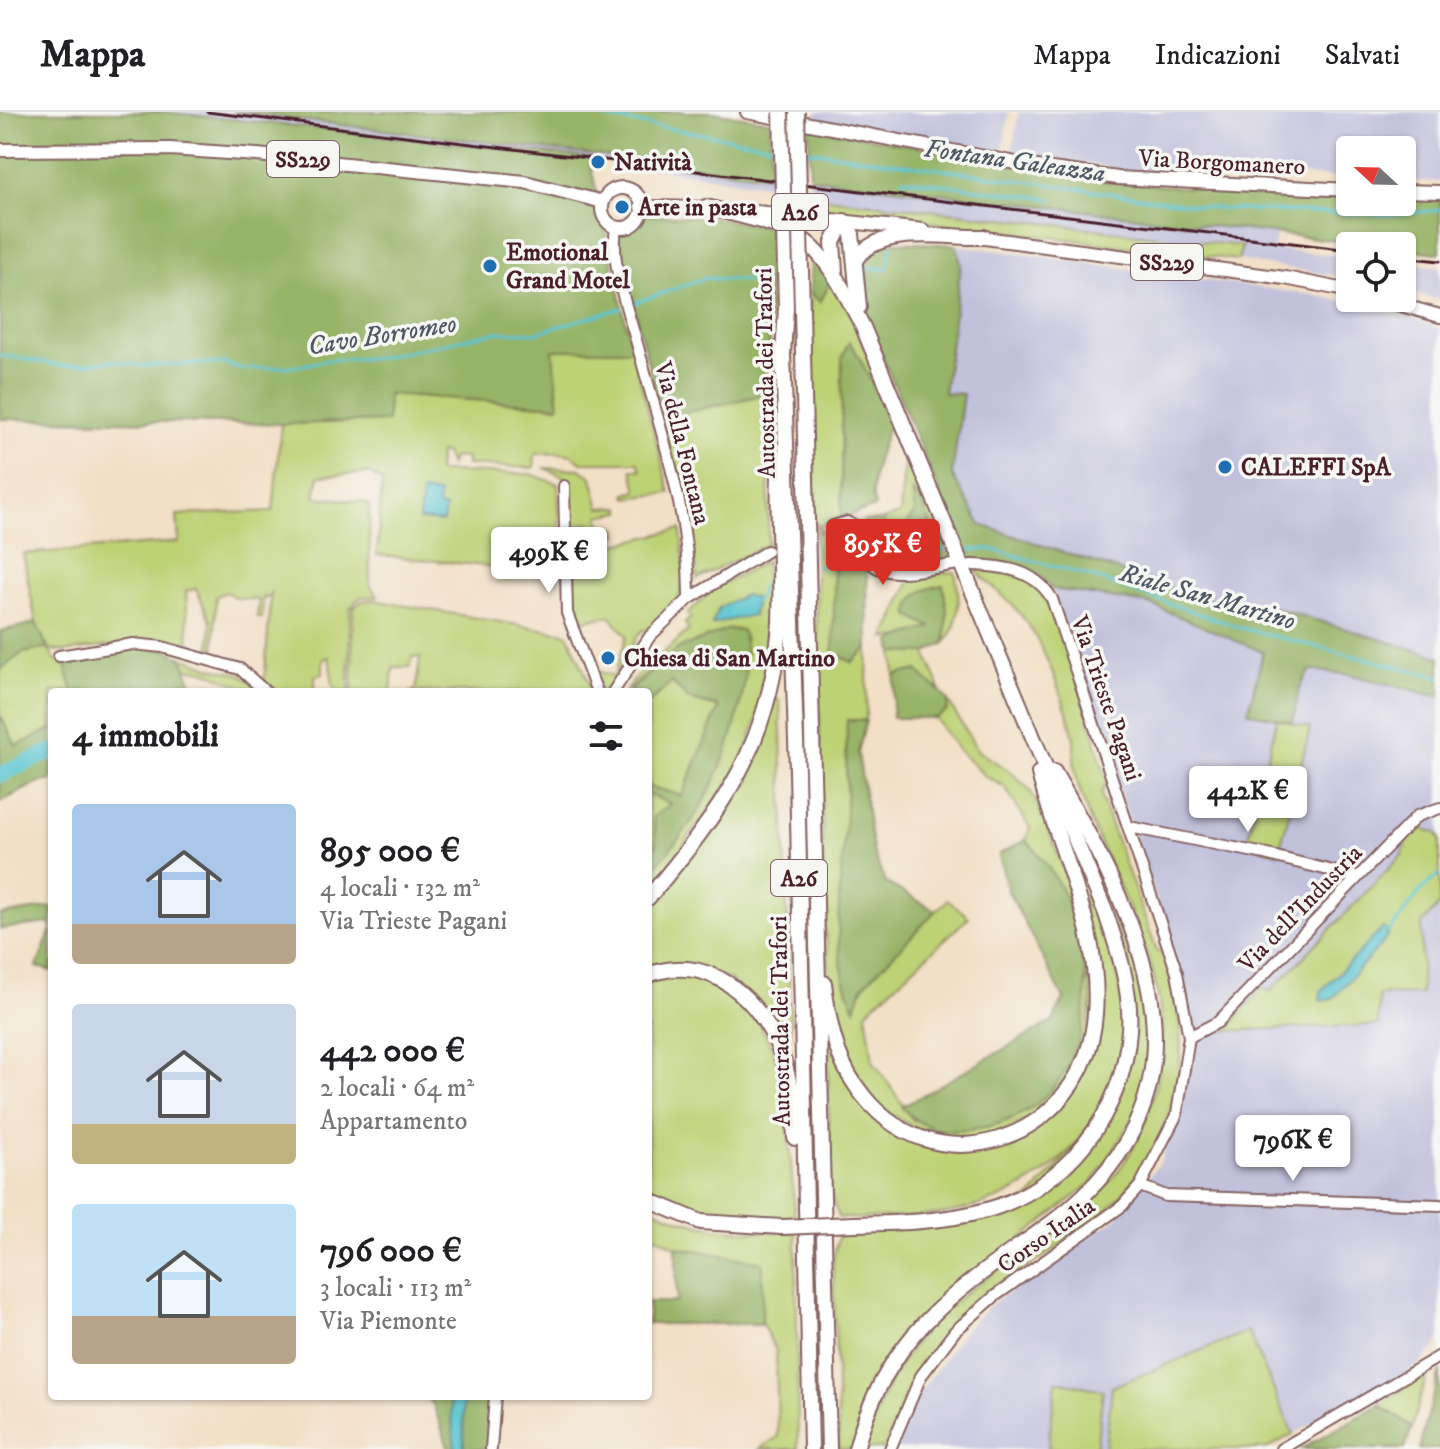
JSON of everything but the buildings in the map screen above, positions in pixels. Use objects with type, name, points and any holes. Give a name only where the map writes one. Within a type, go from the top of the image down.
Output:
[{"type":"highway","name":"Autostrada dei Trafori","points":[[781,112],[786,308],[783,354],[811,1449]]},
{"type":"highway","name":"Autostrada dei Trafori","points":[[797,112],[829,1449]]},
{"type":"highway","points":[[652,1202],[701,1222],[782,1227],[952,1217],[1014,1200],[1061,1169],[1090,1138],[1106,1112],[1121,1075],[1129,1029],[1118,948],[863,327],[835,273],[815,246],[779,225],[706,207]]},
{"type":"highway","points":[[835,273],[833,242],[844,221]]},
{"type":"highway","points":[[844,221],[852,234],[854,279],[863,327]]},
{"type":"highway","points":[[855,260],[870,243],[889,237],[984,237]]},
{"type":"highway","points":[[652,893],[726,799],[749,755],[769,694],[780,622],[778,501],[783,354]]},
{"type":"highway","points":[[812,780],[824,986],[830,1020],[849,1075],[874,1107],[909,1133],[940,1143],[978,1144],[1000,1140],[1030,1127],[1068,1093],[1083,1066],[1095,1016],[1097,985],[1088,936],[1044,794],[1026,723]]},
{"type":"highway","points":[[856,1449],[890,1366],[919,1325],[960,1287],[1067,1212],[1100,1180],[1128,1139],[1150,1077],[1153,1008],[1140,951],[1098,848],[1026,723]]},
{"type":"highway","points":[[652,974],[675,969],[707,973],[735,986],[760,1012],[788,1076],[799,1186],[806,1217]]},
{"type":"main road","name":"Via Borgomanero","points":[[747,112],[1037,167],[1118,178],[1336,189]]},
{"type":"main road","name":"SS229","points":[[0,150],[170,149],[257,155],[525,182],[603,202],[610,192],[627,189],[637,196],[641,207],[706,207],[984,237],[1273,276],[1336,288]]},
{"type":"main road","points":[[1416,191],[1440,192]]},
{"type":"main road","points":[[603,202],[603,215],[616,227],[634,223],[641,207]]},
{"type":"main road","points":[[1416,309],[1440,316]]},
{"type":"street","name":"Via della Fontana","points":[[616,227],[614,242],[625,300],[686,528],[689,599]]},
{"type":"street","points":[[564,486],[567,613],[595,688]]},
{"type":"street","points":[[833,526],[847,522],[857,527],[871,563],[891,572],[953,565]]},
{"type":"street","points":[[616,688],[650,636],[689,599],[767,551]]},
{"type":"street","name":"Via Trieste Pagani","points":[[971,565],[1014,570],[1036,579],[1046,588],[1061,621],[1177,973],[1189,1037]]},
{"type":"street","points":[[59,656],[133,644],[162,647],[240,669],[261,688]]},
{"type":"street","name":"Via dell'Industria","points":[[1189,1037],[1218,1022],[1417,816],[1440,808]]},
{"type":"street","points":[[1129,827],[1273,856],[1357,877]]},
{"type":"street","name":"Corso Italia","points":[[890,1449],[921,1376],[955,1331],[995,1296],[1122,1206],[1140,1186],[1177,1114],[1189,1037]]},
{"type":"street","points":[[1140,1186],[1166,1196],[1440,1205]]},
{"type":"street","points":[[1281,1449],[1440,1356]]},
{"type":"street","points":[[491,1449],[495,1400]]},
{"type":"shaded area","points":[[164,112],[232,112],[771,176],[771,186],[589,158]]},
{"type":"shaded area","points":[[816,112],[1009,112],[1002,154],[815,119]]},
{"type":"shaded area","points":[[1019,112],[1440,112],[1440,182],[1416,181],[1416,136],[1336,136],[1336,177],[1201,170],[1134,172],[1012,150]]},
{"type":"shaded area","points":[[810,178],[1277,234],[1273,249],[1336,256],[1336,276],[1238,260],[1241,245],[810,196]]},
{"type":"shaded area","points":[[956,245],[1319,296],[1336,300],[1336,312],[1389,312],[1440,329],[1440,657],[1265,605],[1204,599],[981,525],[952,475],[962,394],[944,393],[961,264]]},
{"type":"shaded area","points":[[1416,264],[1440,267],[1440,300],[1416,294]]},
{"type":"shaded area","points":[[1052,589],[1150,604],[1264,652],[1248,712],[1292,722],[1299,688],[1310,670],[1352,675],[1440,697],[1440,1336],[1437,1345],[1419,1365],[1266,1449],[896,1449],[920,1393],[964,1331],[998,1299],[1117,1218],[1161,1161],[1182,1108],[1193,1046],[1188,994]]},
{"type":"green space","points":[[0,112],[164,112],[589,158],[632,350],[553,350],[559,406],[388,394],[387,421],[281,424],[0,419]]},
{"type":"green space","points":[[232,112],[712,112],[770,121],[771,176]]},
{"type":"green space","points":[[809,127],[1115,182],[1336,196],[1336,216],[1416,216],[1416,198],[1440,197],[1440,253],[1416,250],[1416,232],[1336,232],[1336,241],[810,178]]},
{"type":"green space","points":[[810,196],[1242,246],[1238,260],[812,208]]},
{"type":"green space","points":[[637,214],[714,218],[769,227],[770,393],[662,418],[613,224]]},
{"type":"green space","points":[[894,242],[956,245],[961,264],[944,393],[963,394],[952,475],[981,525],[1204,599],[1265,605],[1440,657],[1440,697],[1352,675],[1310,670],[1299,688],[1293,722],[1248,712],[1263,652],[1150,604],[1052,589],[1039,575],[1023,566],[968,559],[863,311],[858,263],[866,250]]},
{"type":"green space","points":[[811,247],[829,271],[828,287],[820,302],[810,292]]},
{"type":"green space","points":[[829,271],[840,288],[891,411],[849,343],[842,357],[841,518],[816,528],[810,292],[820,301],[828,287]]},
{"type":"green space","points":[[849,342],[879,396],[892,412],[873,482],[875,507],[841,518],[842,357]]},
{"type":"green space","points":[[552,349],[632,350],[670,493],[627,498],[626,494],[637,491],[632,469],[641,470],[638,462],[581,462],[571,455],[560,453],[535,454],[534,468],[467,465],[467,458],[453,457],[450,466],[445,453],[439,453],[438,472],[531,474],[558,484],[560,537],[526,536],[525,543],[559,548],[558,573],[377,555],[382,481],[369,473],[319,476],[315,497],[369,505],[370,585],[378,597],[360,597],[350,608],[349,688],[333,686],[329,657],[323,659],[323,674],[315,676],[315,688],[267,688],[264,685],[271,593],[266,599],[263,596],[262,618],[257,617],[259,600],[236,598],[226,592],[216,596],[214,654],[210,653],[211,621],[196,589],[186,591],[189,646],[146,641],[64,652],[49,649],[54,659],[64,661],[72,688],[48,688],[48,731],[16,746],[0,715],[0,670],[22,653],[47,648],[36,623],[23,554],[179,542],[177,515],[273,511],[281,424],[387,421],[387,394],[558,406]]},
{"type":"green space","points":[[770,393],[768,544],[697,579],[690,519],[662,418]]},
{"type":"green space","points":[[892,413],[944,538],[913,492],[915,513],[908,521],[912,532],[886,538],[883,520],[900,514],[905,454],[889,422]]},
{"type":"green space","points":[[544,468],[580,469],[592,477],[600,508],[621,507],[621,512],[599,516],[602,530],[617,528],[618,535],[595,541],[590,523],[575,527],[582,552],[681,529],[684,575],[679,595],[650,630],[643,630],[638,635],[610,688],[600,688],[593,670],[614,676],[627,636],[610,616],[573,622],[568,487],[563,476]]},
{"type":"green space","points":[[912,490],[924,506],[930,525],[944,538],[954,563],[895,565],[885,561],[869,540],[863,521],[883,520],[887,538],[911,532],[908,521],[915,513]]},
{"type":"green space","points":[[843,525],[857,538],[831,533],[835,607],[852,662],[868,648],[866,720],[847,721],[846,811],[855,1006],[882,961],[948,900],[969,917],[866,1012],[873,1061],[913,1120],[985,1128],[1087,982],[1067,906],[1050,871],[1026,840],[1030,828],[1005,787],[985,776],[958,750],[935,718],[947,711],[948,701],[978,751],[1011,772],[1029,789],[1039,807],[1069,883],[1093,983],[1085,1048],[1050,1108],[985,1140],[932,1137],[880,1108],[847,1061],[832,1003],[825,925],[815,537],[820,532]]},
{"type":"green space","points":[[831,532],[857,538],[867,569],[868,648],[852,662],[833,653],[835,566]]},
{"type":"green space","points":[[766,561],[767,652],[758,716],[742,764],[652,888],[652,871],[694,818],[715,781],[745,676],[745,639],[729,629],[677,649],[628,688],[655,652],[661,655],[689,630],[685,623],[691,618],[687,614],[716,587]]},
{"type":"green space","points":[[975,570],[1006,573],[1034,585],[1056,621],[1067,648],[1107,782],[1101,793],[1105,809],[1157,951],[1164,954],[1175,994],[1181,1049],[1178,1078],[1160,1134],[1147,1161],[1130,1185],[1088,1226],[1000,1286],[968,1313],[942,1341],[922,1370],[885,1449],[865,1449],[892,1379],[925,1331],[968,1292],[1061,1226],[1090,1202],[1115,1175],[1136,1143],[1151,1104],[1160,1061],[1161,1019],[1152,969],[1082,799],[1074,765],[1074,739],[1060,693],[1046,658],[1022,616]]},
{"type":"green space","points":[[955,572],[957,618],[945,643],[947,612],[942,586],[909,615],[931,627],[909,637],[885,638],[911,579],[903,576]]},
{"type":"green space","points":[[943,585],[947,612],[945,643],[926,653],[893,652],[891,641],[931,627],[909,615],[910,608],[919,594]]},
{"type":"green space","points":[[373,600],[564,633],[569,636],[591,688],[416,688],[420,657],[412,657],[411,667],[393,667],[391,688],[352,688],[353,608],[362,601]]},
{"type":"green space","points":[[36,623],[48,648],[22,653],[0,670],[0,631]]},
{"type":"green space","points":[[729,629],[742,630],[745,675],[734,727],[716,778],[689,825],[652,871],[652,852],[656,845],[653,817],[671,804],[652,796],[652,787],[682,796],[719,707],[688,699],[672,682],[652,700],[652,688],[633,688],[677,649]]},
{"type":"green space","points":[[133,647],[166,650],[173,652],[183,663],[192,685],[203,688],[72,688],[64,661]]},
{"type":"green space","points":[[893,652],[926,653],[940,689],[927,684],[918,670],[895,675]]},
{"type":"green space","points":[[178,655],[211,668],[241,674],[258,688],[245,688],[206,672],[187,669]]},
{"type":"green space","points":[[918,670],[948,701],[947,711],[935,718],[892,718],[895,675]]},
{"type":"green space","points":[[672,682],[688,699],[719,707],[682,796],[652,787],[652,700]]},
{"type":"green space","points":[[776,698],[780,702],[791,1036],[780,1041],[730,979],[652,971],[652,898],[723,812]]},
{"type":"green space","points":[[0,715],[16,746],[48,731],[48,781],[37,783],[0,802]]},
{"type":"green space","points":[[1277,719],[1310,728],[1279,853],[1246,845]]},
{"type":"green space","points":[[847,720],[866,720],[858,753],[873,851],[885,882],[936,911],[862,987],[855,1008],[841,962],[838,912],[846,813]]},
{"type":"green space","points":[[652,796],[671,804],[656,845],[652,844]]},
{"type":"green space","points":[[1418,828],[1435,832],[1440,838],[1440,904],[1422,924],[1421,994],[1379,995],[1378,1025],[1225,1031],[1263,987],[1270,992],[1402,855],[1410,833]]},
{"type":"green space","points":[[1026,840],[1054,876],[1074,919],[1084,965],[1085,1011],[1074,1054],[1051,1090],[1016,1116],[967,1130],[931,1128],[902,1107],[1053,1021],[1064,999],[1007,889],[999,854]]},
{"type":"green space","points":[[1113,890],[1151,1009],[1147,1079],[1133,1119],[1093,1182],[919,1320],[853,1449],[839,1449],[833,1260],[839,1233],[913,1228],[1027,1201],[1120,1095],[1129,966],[1105,893]]},
{"type":"green space","points":[[1090,894],[1117,972],[1122,999],[1123,1036],[1116,1071],[1103,1104],[1084,1133],[1061,1159],[1032,1181],[1001,1198],[935,1215],[839,1218],[830,1192],[828,1053],[834,1051],[896,1132],[1003,1144],[1028,1133],[1065,1101],[1094,1041],[1083,897]]},
{"type":"green space","points":[[48,908],[48,923],[0,929],[0,915]]},
{"type":"green space","points":[[48,937],[48,970],[37,967]]},
{"type":"green space","points":[[703,976],[751,1007],[773,1050],[786,1093],[795,1220],[698,1216],[652,1194],[652,978]]},
{"type":"green space","points":[[652,1208],[684,1221],[720,1229],[796,1232],[798,1449],[759,1449],[778,1437],[776,1351],[762,1324],[763,1262],[676,1247],[652,1234]]},
{"type":"green space","points":[[676,1247],[763,1262],[762,1324],[652,1324],[652,1302],[677,1302]]},
{"type":"green space","points":[[1248,1331],[1293,1434],[1266,1449],[1105,1449],[1112,1387]]},
{"type":"green space","points":[[1440,1371],[1440,1449],[1419,1449]]},
{"type":"green space","points":[[1427,1374],[1412,1427],[1379,1405]]},
{"type":"green space","points":[[1056,1381],[1103,1390],[1096,1449],[1048,1449]]},
{"type":"green space","points":[[429,1400],[488,1400],[487,1427],[496,1449],[449,1449]]},
{"type":"green space","points":[[1379,1405],[1412,1427],[1405,1449],[1301,1449]]},
{"type":"water","points":[[422,492],[439,494],[438,507],[445,508],[443,522],[419,520]]},
{"type":"water","points":[[745,595],[756,599],[753,615],[712,624],[719,608]]},
{"type":"water","points":[[1383,928],[1389,932],[1384,941],[1332,999],[1320,1001],[1321,991]]},
{"type":"water","points":[[450,1400],[463,1400],[464,1449],[455,1449]]},
{"type":"waterway","name":"Fontana Galeazza","points":[[567,112],[571,113]]},
{"type":"waterway","name":"Fontana Galeazza","points":[[587,115],[776,146]]},
{"type":"waterway","name":"Fontana Galeazza","points":[[804,150],[1222,209],[1391,215],[1440,210]]},
{"type":"waterway","name":"Cavo Borromeo","points":[[902,179],[1052,199]]},
{"type":"waterway","name":"Cavo Borromeo","points":[[867,300],[864,273],[870,267],[887,270],[892,247]]},
{"type":"waterway","name":"Cavo Borromeo","points":[[629,305],[706,278],[763,282]]},
{"type":"waterway","name":"Cavo Borromeo","points":[[0,355],[64,366],[113,361],[143,366],[224,363],[242,369],[299,366],[328,360],[376,358],[497,332],[535,333],[622,308]]},
{"type":"waterway","name":"Riale San Martino","points":[[967,550],[991,549],[1086,575],[1241,628],[1440,677]]},
{"type":"waterway","points":[[877,554],[946,550]]},
{"type":"waterway","points":[[818,567],[859,555]]},
{"type":"waterway","points":[[756,602],[764,584]]},
{"type":"waterway","points":[[0,775],[48,753]]},
{"type":"waterway","points":[[1389,932],[1423,888],[1439,875]]},
{"type":"tunnel","points":[[784,544],[833,526]]},
{"type":"railway","points":[[207,112],[1336,248]]},
{"type":"railway","points":[[1416,258],[1440,261]]},
{"type":"place","name":"Natività","points":[[598,162]]},
{"type":"place","name":"Arte in pasta","points":[[622,207]]},
{"type":"place","name":"Emotional Grand Motel","points":[[490,266]]},
{"type":"place","name":"CALEFFI SpA","points":[[1225,467]]},
{"type":"place","name":"Chiesa di San Martino","points":[[608,658]]}]
